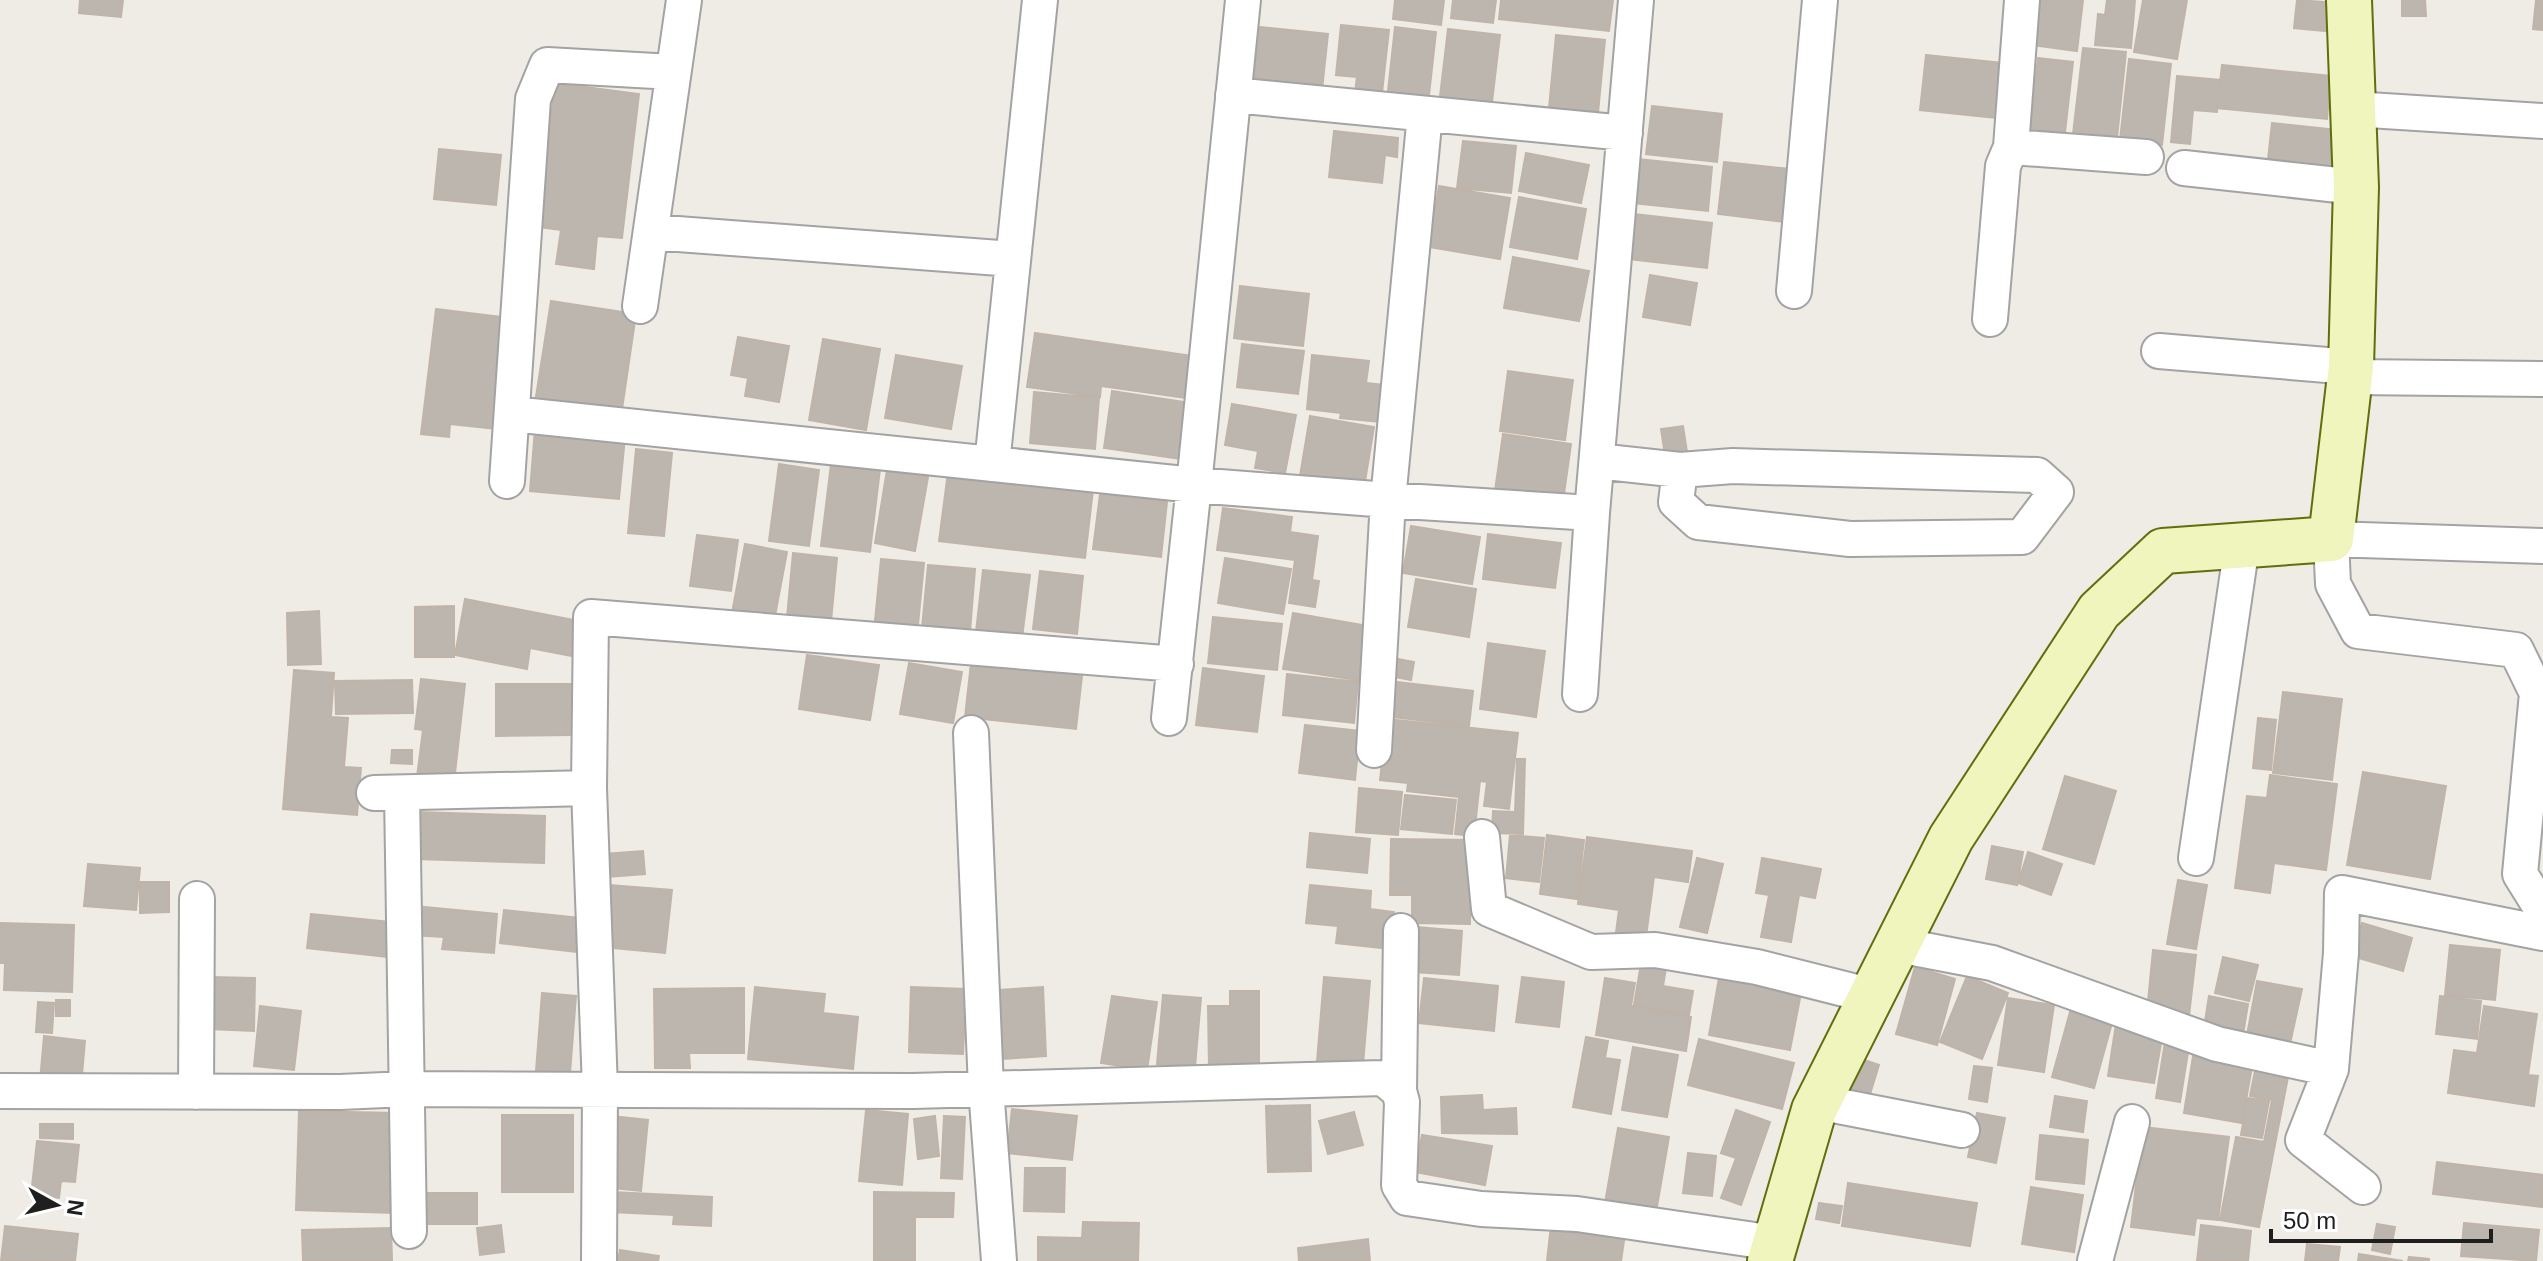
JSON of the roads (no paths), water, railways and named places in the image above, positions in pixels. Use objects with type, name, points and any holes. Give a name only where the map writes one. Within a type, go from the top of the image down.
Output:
[{"type":"street","points":[[640,306],[684,0]]},
{"type":"street","points":[[992,464],[1040,0]]},
{"type":"street","points":[[1169,718],[1243,0]]},
{"type":"street","points":[[1580,694],[1592,513],[1636,0]]},
{"type":"street","points":[[1794,291],[1820,0]]},
{"type":"street","points":[[1990,319],[2003,166],[2011,147],[2022,0]]},
{"type":"street","points":[[2349,0],[2356,187],[2351,372],[2331,539],[2333,584],[2358,631],[2516,650],[2540,693],[2520,874],[2543,911]]},
{"type":"street","points":[[507,481],[533,99],[547,65],[673,72]]},
{"type":"street","points":[[1233,95],[1625,133]]},
{"type":"street","points":[[2353,109],[2543,121]]},
{"type":"street","points":[[1374,750],[1388,500],[1425,114]]},
{"type":"street","points":[[2011,147],[2146,157]]},
{"type":"street","points":[[2184,168],[2356,187]]},
{"type":"street","points":[[651,232],[1013,259]]},
{"type":"street","points":[[2159,351],[2351,372],[2543,379]]},
{"type":"street","points":[[512,414],[1194,485],[1592,513]]},
{"type":"street","points":[[1597,461],[1680,470],[1733,466],[2037,475],[2056,492],[2022,537],[1850,539],[1698,522],[1676,502],[1680,470]]},
{"type":"street","points":[[1401,931],[1399,1185],[1407,1198],[1481,1209],[1577,1214],[1772,1252],[1818,1102],[1951,838],[2099,611],[2163,551],[2331,539],[2543,546]]},
{"type":"street","points":[[2196,858],[2242,545]]},
{"type":"street","points":[[599,1261],[600,1089],[589,788],[591,617],[1176,664]]},
{"type":"street","points":[[971,733],[986,1088],[999,1261]]},
{"type":"street","points":[[409,1231],[407,1089],[388,793],[589,788]]},
{"type":"street","points":[[1482,837],[1489,909],[1511,920],[1591,952],[1655,950],[1757,967],[1872,996]]},
{"type":"street","points":[[2363,1187],[2303,1140],[2331,1069],[2341,953],[2342,893],[2543,933]]},
{"type":"street","points":[[196,1092],[197,899]]},
{"type":"street","points":[[1898,945],[1992,963],[2217,1044],[2331,1069]]},
{"type":"street","points":[[0,1091],[913,1091],[1383,1078],[1399,1091]]},
{"type":"street","points":[[1818,1102],[1962,1130]]},
{"type":"street","points":[[2095,1261],[2132,1122]]}]
